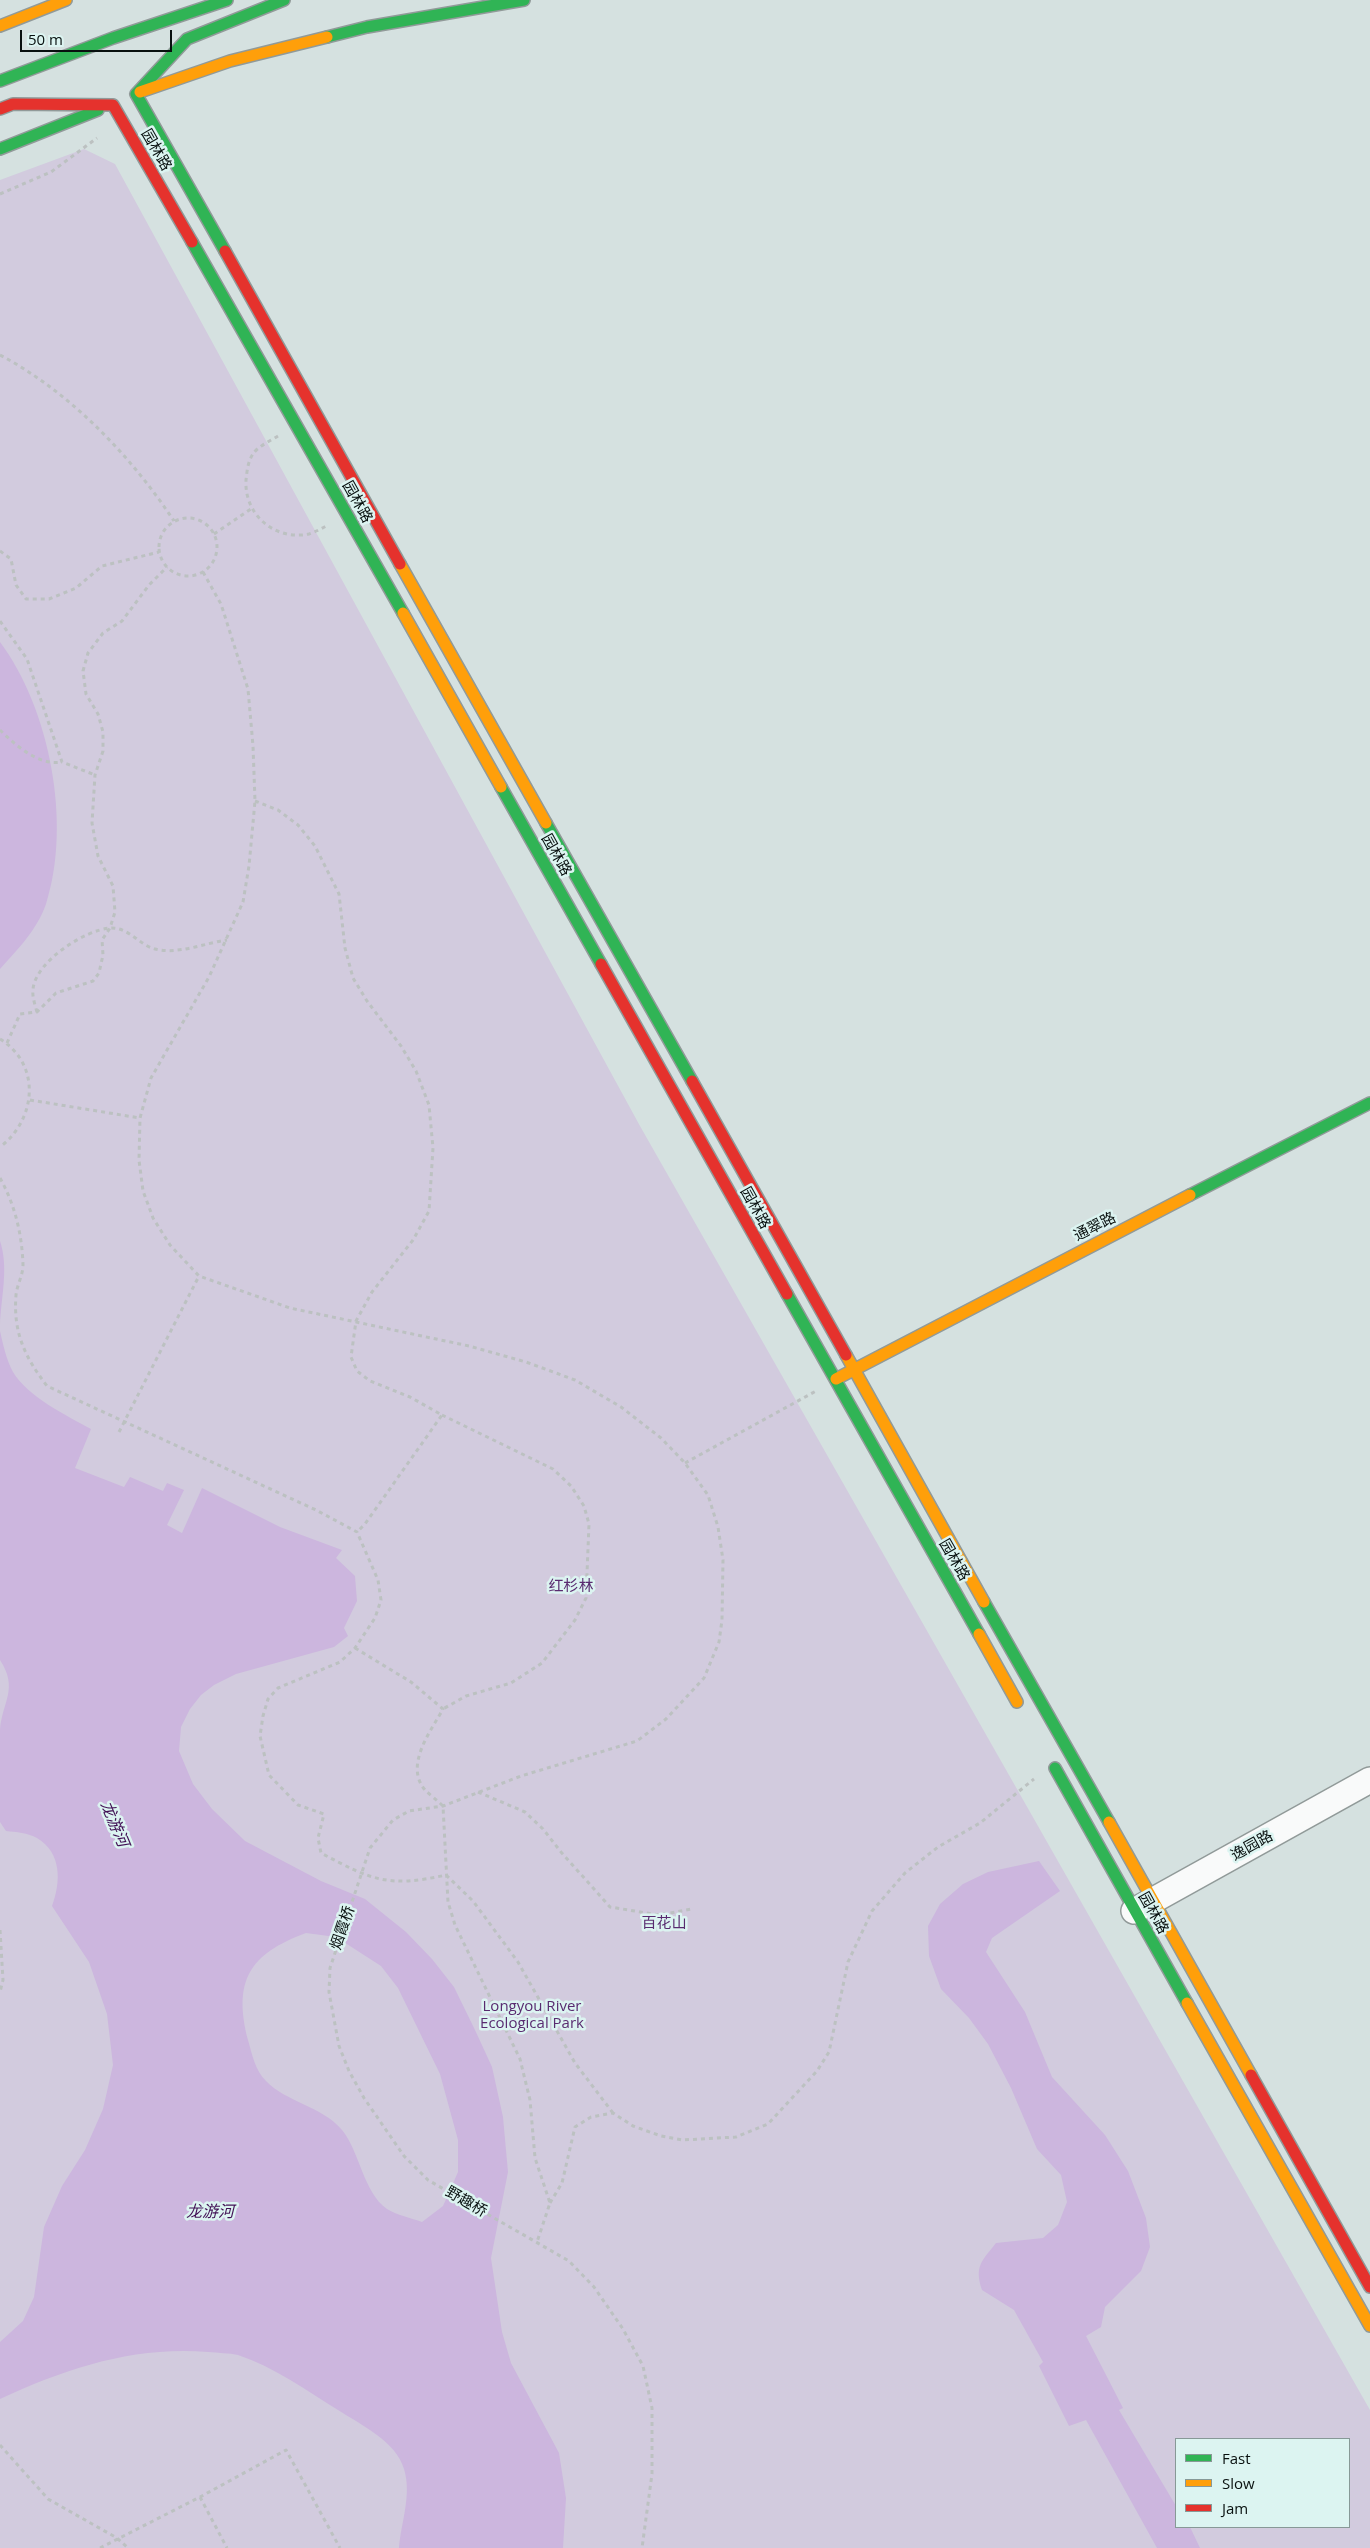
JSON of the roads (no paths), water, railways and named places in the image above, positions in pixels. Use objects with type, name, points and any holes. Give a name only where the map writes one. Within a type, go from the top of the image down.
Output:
[{"type":"street","points":[[0,26],[66,0]]},
{"type":"street","points":[[0,81],[64,54],[172,16],[227,0]]},
{"type":"street","points":[[0,109],[13,104],[124,99],[188,39],[284,0]]},
{"type":"street","points":[[0,149],[124,99],[230,61],[367,27],[524,0]]},
{"type":"street","name":"园林路","points":[[124,99],[121,119],[296,424],[1024,1713]]},
{"type":"street","name":"园林路","points":[[124,99],[852,1369],[1370,2326]]},
{"type":"street","name":"通翠路","points":[[835,1380],[852,1369],[1370,1103]]},
{"type":"street","name":"园林路","points":[[1050,1760],[1143,1907],[1370,2287]]},
{"type":"street","name":"逸园路","points":[[1143,1907],[1370,1780]]},
{"type":"water","points":[[0,642],[17,669],[32,700],[43,733],[52,768],[57,839],[54,873],[46,904],[38,922],[26,939],[0,969]]},
{"type":"water","points":[[0,1241],[3,1251],[4,1272],[0,1325]]},
{"type":"water","name":"龙游河","points":[[0,1331],[8,1362],[19,1381],[48,1405],[91,1429],[75,1468],[124,1487],[130,1477],[163,1491],[167,1483],[184,1490],[167,1525],[182,1533],[202,1488],[280,1527],[342,1550],[336,1558],[355,1576],[357,1601],[344,1628],[348,1636],[334,1647],[236,1674],[214,1685],[201,1695],[190,1709],[181,1727],[179,1751],[193,1784],[212,1809],[245,1841],[321,1881],[365,1899],[406,1932],[432,1959],[454,1987],[475,2030],[492,2067],[503,2117],[508,2172],[491,2258],[502,2332],[511,2363],[559,2453],[566,2498],[563,2548],[399,2548],[407,2489],[404,2469],[394,2450],[367,2428],[302,2387],[277,2372],[238,2355],[181,2351],[127,2356],[76,2369],[0,2399],[0,2342],[23,2321],[34,2297],[44,2227],[62,2186],[85,2150],[103,2109],[113,2065],[107,2014],[89,1962],[52,1906],[58,1878],[55,1860],[45,1844],[37,1838],[6,1831],[0,1822],[0,1730],[9,1688],[6,1670],[0,1660]],"holes":[[[306,1933],[336,1937],[381,1966],[398,1988],[440,2074],[458,2140],[458,2172],[443,2206],[422,2222],[399,2215],[387,2209],[379,2202],[372,2193],[353,2149],[342,2130],[324,2115],[284,2094],[266,2081],[257,2067],[248,2040],[244,2019],[243,2001],[245,1986],[250,1972],[259,1961],[271,1950]]]},
{"type":"water","points":[[1039,1861],[1060,1891],[992,1938],[986,1952],[1025,2012],[1052,2077],[1105,2135],[1128,2171],[1146,2218],[1150,2247],[1141,2271],[1105,2307],[1101,2327],[1086,2336],[1123,2408],[1119,2410],[1175,2504],[1175,2528],[1190,2528],[1200,2548],[1157,2548],[1086,2420],[1069,2426],[1039,2366],[1043,2362],[1014,2310],[982,2290],[979,2269],[996,2243],[1043,2238],[1058,2225],[1067,2202],[1061,2175],[1037,2149],[1011,2088],[988,2044],[969,2018],[941,1989],[929,1956],[928,1926],[940,1904],[963,1884],[988,1872]]},
{"type":"park label","name":"红杉林","points":[[571,1587]]},
{"type":"park label","name":"百花山","points":[[664,1924]]},
{"type":"park label","name":"Longyou River Ecological Park","points":[[532,2016]]}]
